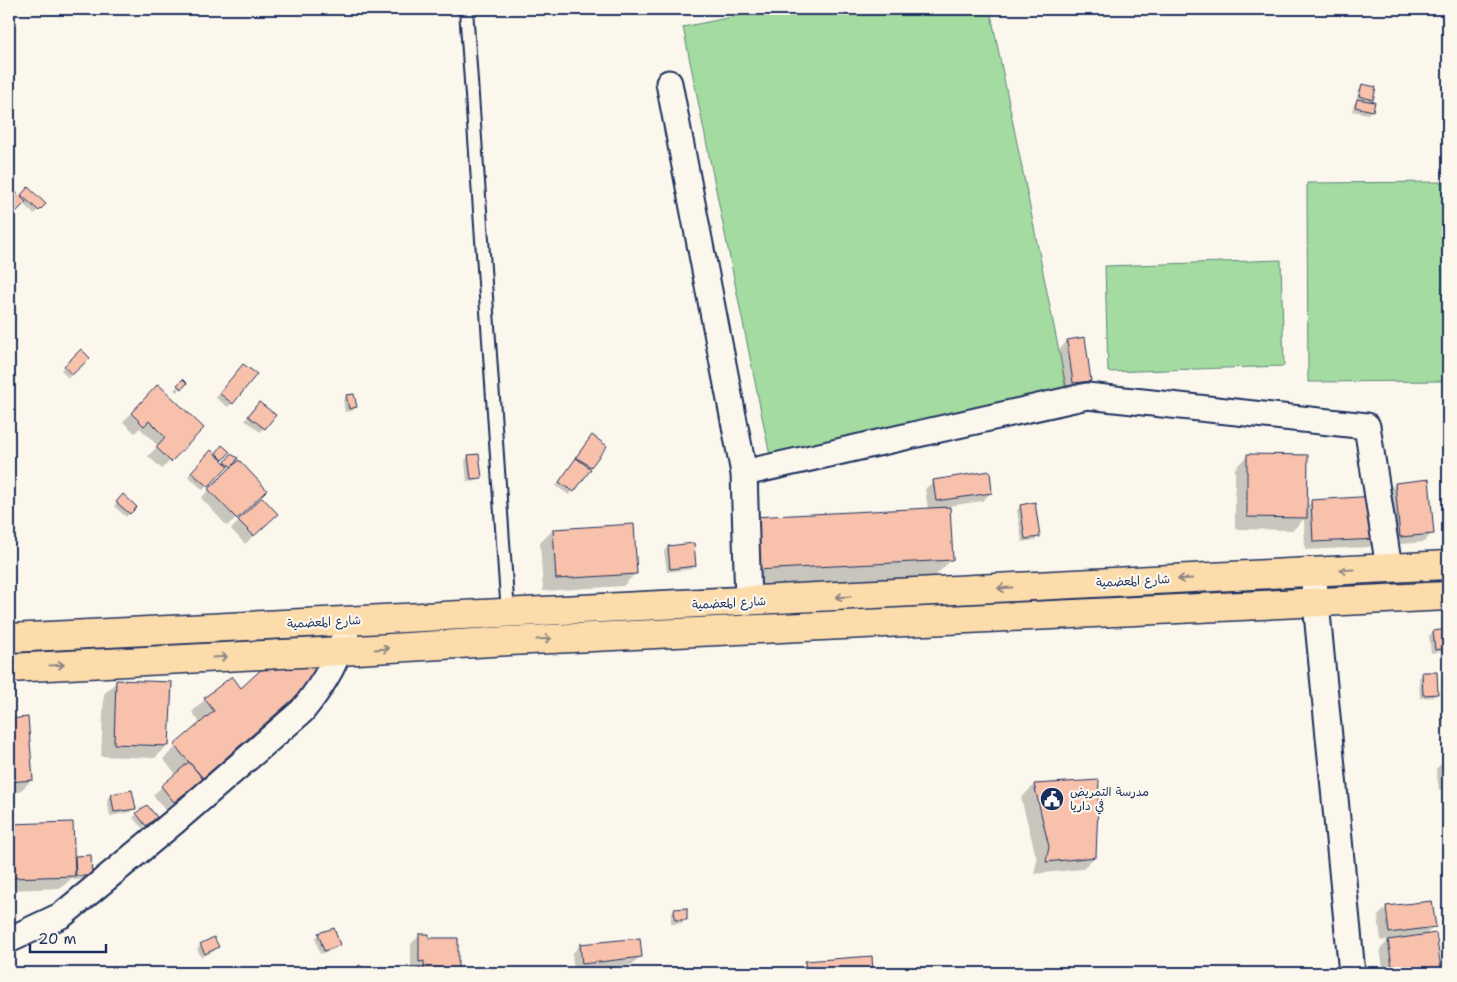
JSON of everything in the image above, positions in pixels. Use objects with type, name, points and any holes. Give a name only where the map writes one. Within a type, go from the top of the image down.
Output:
[{"type":"main road","name":"شارع المعضمية","points":[[9,638],[1448,565]]},
{"type":"main road","points":[[1037,586],[1039,616]]},
{"type":"main road","points":[[9,668],[528,640],[1448,596]]},
{"type":"street","points":[[669,82],[744,473],[748,602]]},
{"type":"street","points":[[744,473],[1088,396],[1367,426],[1389,568]]},
{"type":"street","points":[[1313,572],[1352,973]]},
{"type":"street","points":[[9,940],[62,915],[174,822],[295,717],[317,692],[330,673],[340,651],[349,621]]},
{"type":"lane","points":[[466,9],[508,614]]},
{"type":"green space","points":[[771,9],[990,9],[1068,396],[770,456],[683,27]]},
{"type":"green space","points":[[1448,182],[1448,381],[1308,382],[1307,183]]},
{"type":"green space","points":[[1281,260],[1284,366],[1108,372],[1105,266]]},
{"type":"building","points":[[1362,84],[1376,87],[1373,100],[1359,96]]},
{"type":"building","points":[[1357,99],[1375,102],[1373,111],[1355,107]]},
{"type":"building","points":[[28,187],[46,204],[39,211],[21,195]]},
{"type":"building","points":[[16,192],[26,202],[9,219],[9,200]]},
{"type":"building","points":[[1085,337],[1091,381],[1073,383],[1067,340]]},
{"type":"building","points":[[81,349],[90,358],[72,375],[64,366]]},
{"type":"building","points":[[243,364],[257,374],[233,404],[219,393]]},
{"type":"building","points":[[183,379],[187,383],[182,389],[177,385]]},
{"type":"building","points":[[158,384],[204,428],[171,462],[156,447],[165,437],[149,421],[144,426],[131,413]]},
{"type":"building","points":[[354,394],[357,407],[349,409],[346,395]]},
{"type":"building","points":[[259,402],[276,415],[265,429],[248,416]]},
{"type":"building","points":[[592,435],[607,446],[591,467],[576,457]]},
{"type":"building","points":[[222,445],[230,452],[223,460],[216,453]]},
{"type":"building","points":[[211,450],[228,466],[208,487],[191,472]]},
{"type":"building","points":[[231,454],[238,458],[232,467],[225,462]]},
{"type":"building","points":[[479,454],[482,478],[471,479],[468,455]]},
{"type":"building","points":[[1247,454],[1308,455],[1307,518],[1247,517]]},
{"type":"building","points":[[576,458],[591,469],[574,492],[559,482]]},
{"type":"building","points":[[239,460],[267,490],[237,519],[208,489]]},
{"type":"building","points":[[990,471],[992,493],[936,501],[933,480]]},
{"type":"building","points":[[1429,479],[1434,534],[1400,537],[1395,483]]},
{"type":"building","points":[[123,494],[137,507],[130,514],[116,502]]},
{"type":"building","points":[[1376,496],[1378,539],[1313,542],[1311,500]]},
{"type":"building","points":[[262,497],[278,514],[254,536],[238,520]]},
{"type":"building","points":[[1035,502],[1040,537],[1025,539],[1020,505]]},
{"type":"building","points":[[950,507],[953,560],[755,570],[753,517]]},
{"type":"building","points":[[634,524],[637,574],[556,579],[553,529]]},
{"type":"building","points":[[694,543],[696,566],[670,569],[668,546]]},
{"type":"building","points":[[1448,629],[1448,648],[1435,650],[1433,631]]},
{"type":"building","points":[[316,663],[324,672],[203,778],[174,745],[214,711],[204,698],[232,676],[241,688],[265,666]]},
{"type":"building","points":[[1422,672],[1437,672],[1438,694],[1423,695]]},
{"type":"building","points":[[116,680],[172,682],[169,746],[114,744]]},
{"type":"building","points":[[1448,712],[1448,724],[1447,725],[1444,713]]},
{"type":"building","points":[[28,717],[33,780],[9,782],[9,719]]},
{"type":"building","points":[[1444,759],[1448,759],[1448,782]]},
{"type":"building","points":[[189,762],[203,779],[174,802],[161,786]]},
{"type":"building","points":[[1099,780],[1096,857],[1046,862],[1049,847],[1034,784]]},
{"type":"building","points":[[132,790],[136,809],[114,812],[111,794]]},
{"type":"building","points":[[147,805],[157,817],[146,826],[136,813]]},
{"type":"building","points":[[73,822],[75,876],[9,878],[9,824]]},
{"type":"building","points":[[91,855],[92,876],[76,876],[75,856]]},
{"type":"building","points":[[1432,901],[1436,927],[1389,933],[1386,906]]},
{"type":"building","points":[[687,908],[687,920],[675,920],[674,909]]},
{"type":"building","points":[[334,928],[340,945],[324,951],[318,933]]},
{"type":"building","points":[[1436,933],[1441,969],[1393,973],[1388,940]]},
{"type":"building","points":[[419,934],[429,934],[429,938],[458,938],[458,973],[424,973],[424,961],[419,962]]},
{"type":"building","points":[[214,937],[219,947],[205,954],[200,944]]},
{"type":"building","points":[[640,938],[642,957],[582,964],[580,944]]},
{"type":"building","points":[[872,956],[873,973],[806,973],[805,961]]},
{"type":"building","points":[[359,965],[372,973],[354,973]]},
{"type":"place","name":"مدرسة التمريض في داريا","points":[[1052,799]]}]
